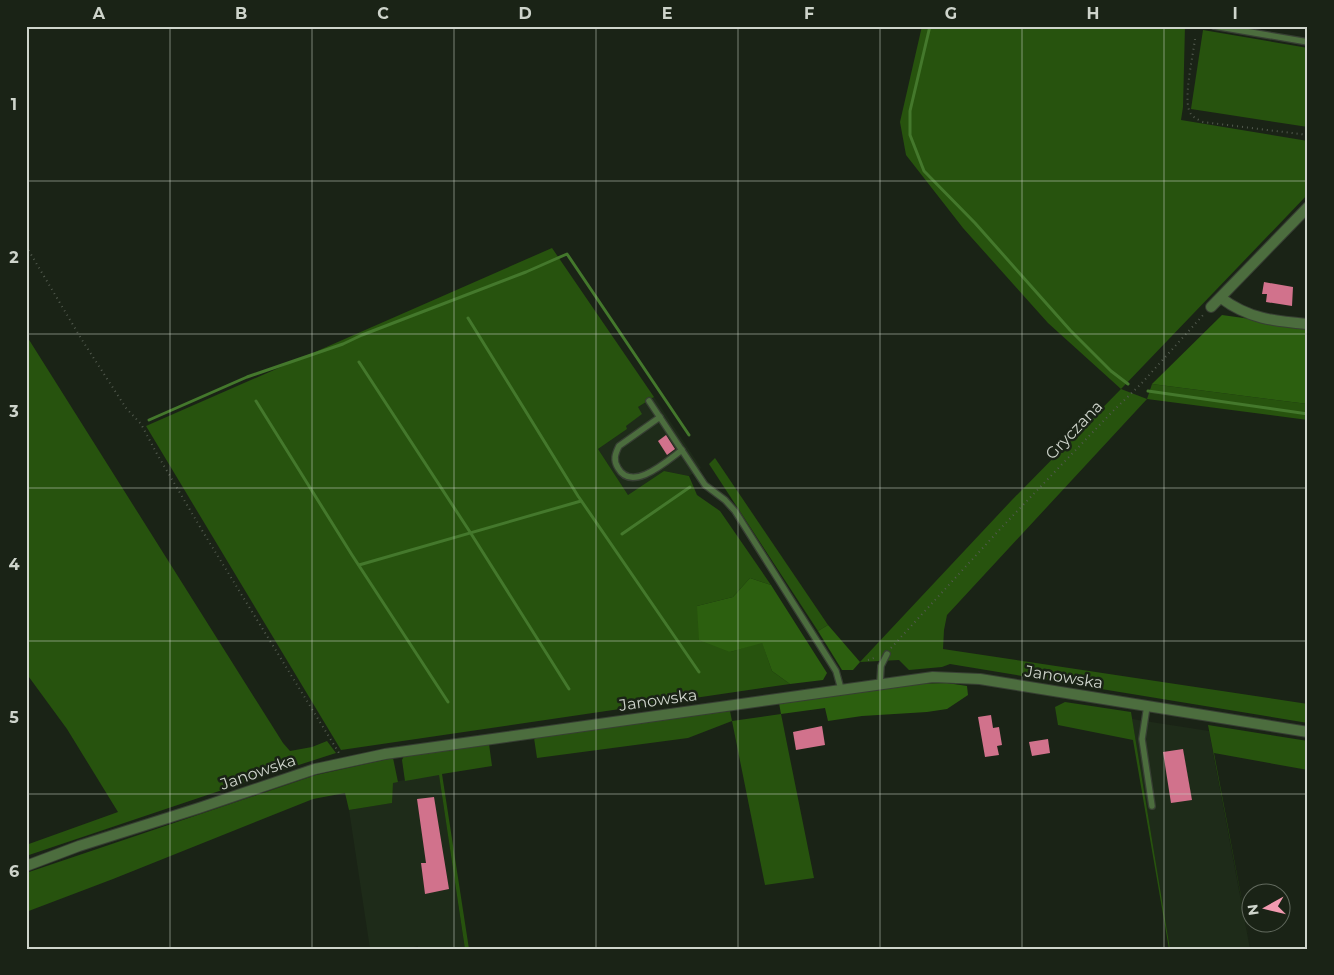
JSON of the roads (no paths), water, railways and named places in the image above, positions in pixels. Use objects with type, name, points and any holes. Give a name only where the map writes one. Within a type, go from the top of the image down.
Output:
[{"type":"street","points":[[1211,307],[1308,207]]},
{"type":"street","points":[[1221,298],[1241,311],[1266,320],[1308,324]]},
{"type":"street","name":"Janowska","points":[[26,866],[80,846],[315,769],[341,763],[396,752],[933,677],[980,679],[1308,732]]},
{"type":"lane","points":[[1214,26],[1308,42]]},
{"type":"lane","points":[[649,401],[704,485],[725,500],[735,511],[836,671],[841,689]]},
{"type":"lane","points":[[660,417],[618,446],[614,460],[619,470],[629,477],[637,478],[644,476],[682,450]]},
{"type":"lane","points":[[880,683],[881,666],[887,654]]},
{"type":"lane","points":[[1147,706],[1142,739],[1152,806]]},
{"type":"waterway","points":[[930,26],[910,111],[910,135],[924,171],[975,223],[1070,330],[1111,371],[1128,384]]},
{"type":"waterway","points":[[149,420],[247,377],[343,344],[567,254],[689,435]]},
{"type":"waterway","points":[[468,318],[578,496],[699,672]]},
{"type":"waterway","points":[[359,362],[470,532],[569,689]]},
{"type":"waterway","points":[[1148,391],[1308,414]]},
{"type":"waterway","points":[[256,401],[352,555],[448,702]]},
{"type":"waterway","points":[[622,534],[690,487]]},
{"type":"waterway","points":[[359,565],[581,501]]}]
